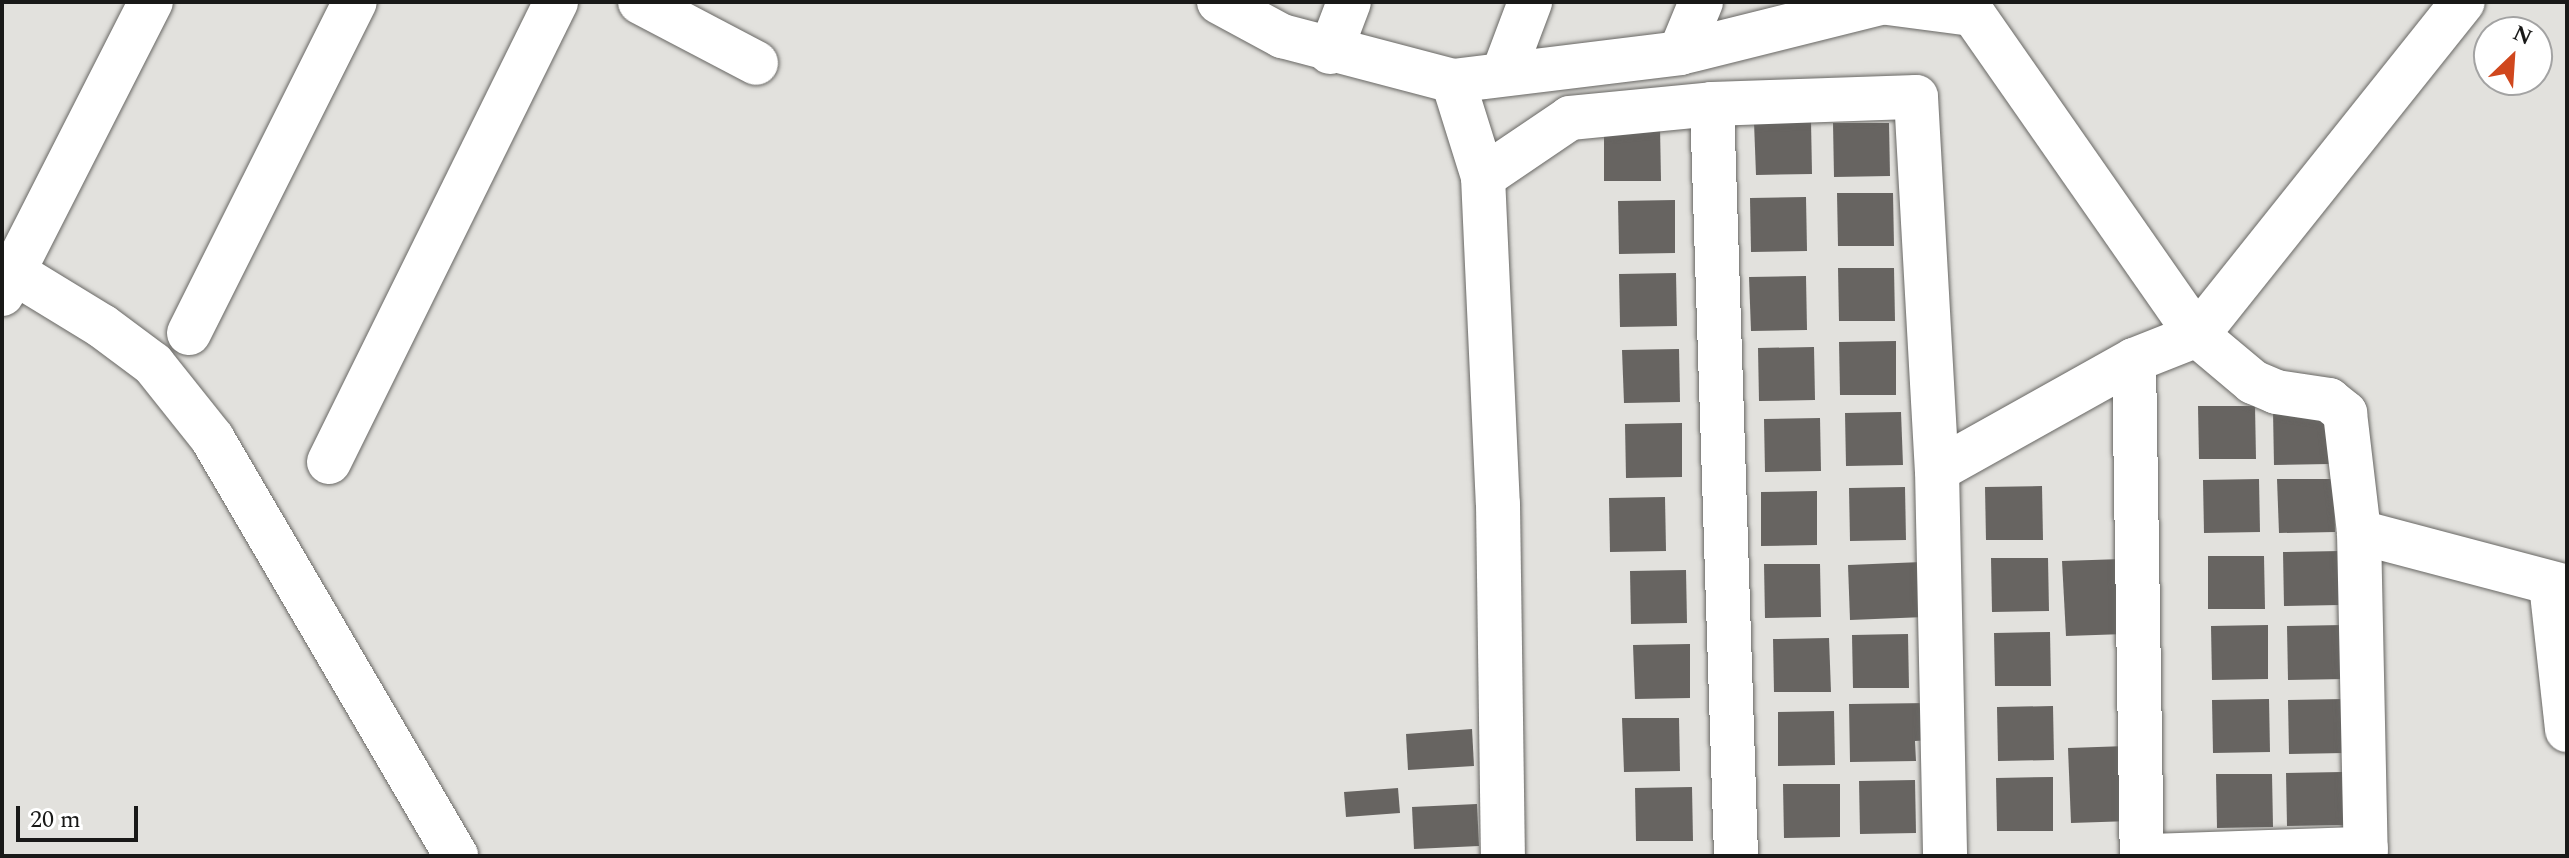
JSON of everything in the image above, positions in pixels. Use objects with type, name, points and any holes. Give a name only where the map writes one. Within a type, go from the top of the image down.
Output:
[{"type":"street","points":[[151,2],[6,278],[102,326],[153,364],[212,438],[456,856]]},
{"type":"street","points":[[189,333],[355,2]]},
{"type":"street","points":[[329,462],[556,2]]},
{"type":"street","points":[[640,2],[756,63]]},
{"type":"street","points":[[1219,2],[1282,36],[1330,52],[1453,81],[1680,53],[1881,3],[1973,14],[2197,335],[2253,382],[2276,392],[2341,406],[2359,532],[2366,852],[2150,856]]},
{"type":"street","points":[[1330,52],[1349,2]]},
{"type":"street","points":[[1503,74],[1530,2]]},
{"type":"street","points":[[1680,53],[1701,2]]},
{"type":"street","points":[[1937,470],[2134,360],[2197,335],[2463,2]]},
{"type":"street","points":[[1453,81],[1483,177],[1498,504],[1503,856]]},
{"type":"street","points":[[1483,177],[1570,118],[1712,104],[1916,97],[1937,470],[1945,856]]},
{"type":"street","points":[[1712,104],[1736,856]]},
{"type":"street","points":[[2134,360],[2142,856]]},
{"type":"street","points":[[2359,532],[2559,585],[2567,730]]},
{"type":"building","points":[[1811,121],[1812,174],[1756,175],[1754,122]]},
{"type":"building","points":[[1833,123],[1889,123],[1890,176],[1834,177]]},
{"type":"building","points":[[1660,127],[1661,181],[1604,181],[1604,128]]},
{"type":"building","points":[[1837,193],[1893,193],[1894,246],[1838,246]]},
{"type":"building","points":[[1806,197],[1807,251],[1751,252],[1750,198]]},
{"type":"building","points":[[1675,200],[1675,253],[1619,254],[1618,201]]},
{"type":"building","points":[[1838,268],[1894,268],[1895,321],[1839,321]]},
{"type":"building","points":[[1676,273],[1677,326],[1620,327],[1619,274]]},
{"type":"building","points":[[1806,276],[1807,330],[1751,331],[1749,277]]},
{"type":"building","points":[[1896,341],[1896,395],[1840,395],[1839,342]]},
{"type":"building","points":[[1814,347],[1815,400],[1759,401],[1758,348]]},
{"type":"building","points":[[1679,349],[1680,402],[1624,403],[1622,350]]},
{"type":"building","points":[[2198,406],[2255,406],[2256,459],[2199,459]]},
{"type":"building","points":[[2273,411],[2330,411],[2330,464],[2274,465]]},
{"type":"building","points":[[1901,412],[1903,465],[1846,466],[1845,413]]},
{"type":"building","points":[[1820,418],[1821,471],[1765,472],[1764,419]]},
{"type":"building","points":[[1682,423],[1682,477],[1626,478],[1625,424]]},
{"type":"building","points":[[2259,479],[2260,532],[2204,533],[2203,480]]},
{"type":"building","points":[[2277,479],[2334,479],[2335,532],[2279,533]]},
{"type":"building","points":[[2042,486],[2043,540],[1986,540],[1985,487]]},
{"type":"building","points":[[1905,487],[1906,540],[1850,541],[1849,488]]},
{"type":"building","points":[[1817,491],[1817,545],[1761,546],[1761,492]]},
{"type":"building","points":[[1665,497],[1666,551],[1610,552],[1609,498]]},
{"type":"building","points":[[2340,551],[2340,605],[2284,606],[2283,552]]},
{"type":"building","points":[[2208,556],[2264,556],[2265,609],[2208,609]]},
{"type":"building","points":[[1991,558],[2048,558],[2049,611],[1992,612]]},
{"type":"building","points":[[2122,559],[2125,634],[2066,636],[2062,561]]},
{"type":"building","points":[[1922,562],[1925,617],[1850,620],[1848,565]]},
{"type":"building","points":[[1764,564],[1820,564],[1821,617],[1765,618]]},
{"type":"building","points":[[1686,570],[1687,623],[1631,624],[1630,571]]},
{"type":"building","points":[[2268,625],[2268,679],[2212,680],[2211,626]]},
{"type":"building","points":[[2343,625],[2345,679],[2288,680],[2287,626]]},
{"type":"building","points":[[2050,632],[2051,686],[1995,686],[1994,633]]},
{"type":"building","points":[[1908,634],[1909,688],[1853,688],[1852,635]]},
{"type":"building","points":[[1829,638],[1831,692],[1774,692],[1773,639]]},
{"type":"building","points":[[1690,644],[1690,698],[1635,699],[1633,645]]},
{"type":"building","points":[[2269,699],[2270,752],[2213,753],[2212,700]]},
{"type":"building","points":[[2344,699],[2345,753],[2289,754],[2288,700]]},
{"type":"building","points":[[1930,703],[1930,740],[1915,741],[1916,761],[1850,762],[1849,704]]},
{"type":"building","points":[[2053,706],[2054,760],[1998,761],[1997,707]]},
{"type":"building","points":[[1834,711],[1835,765],[1778,766],[1778,712]]},
{"type":"building","points":[[1622,718],[1679,718],[1680,771],[1624,772]]},
{"type":"building","points":[[1472,729],[1474,766],[1408,770],[1406,734]]},
{"type":"building","points":[[2127,746],[2131,821],[2071,823],[2068,748]]},
{"type":"building","points":[[2342,772],[2344,825],[2287,826],[2286,773]]},
{"type":"building","points":[[2216,774],[2272,774],[2273,827],[2217,828]]},
{"type":"building","points":[[2053,777],[2053,831],[1997,831],[1996,778]]},
{"type":"building","points":[[1915,780],[1916,833],[1860,834],[1859,781]]},
{"type":"building","points":[[1783,784],[1840,784],[1840,837],[1784,838]]},
{"type":"building","points":[[1692,787],[1693,841],[1636,841],[1635,788]]},
{"type":"building","points":[[1398,788],[1400,813],[1346,817],[1344,792]]},
{"type":"building","points":[[1477,804],[1479,846],[1414,849],[1412,807]]}]
